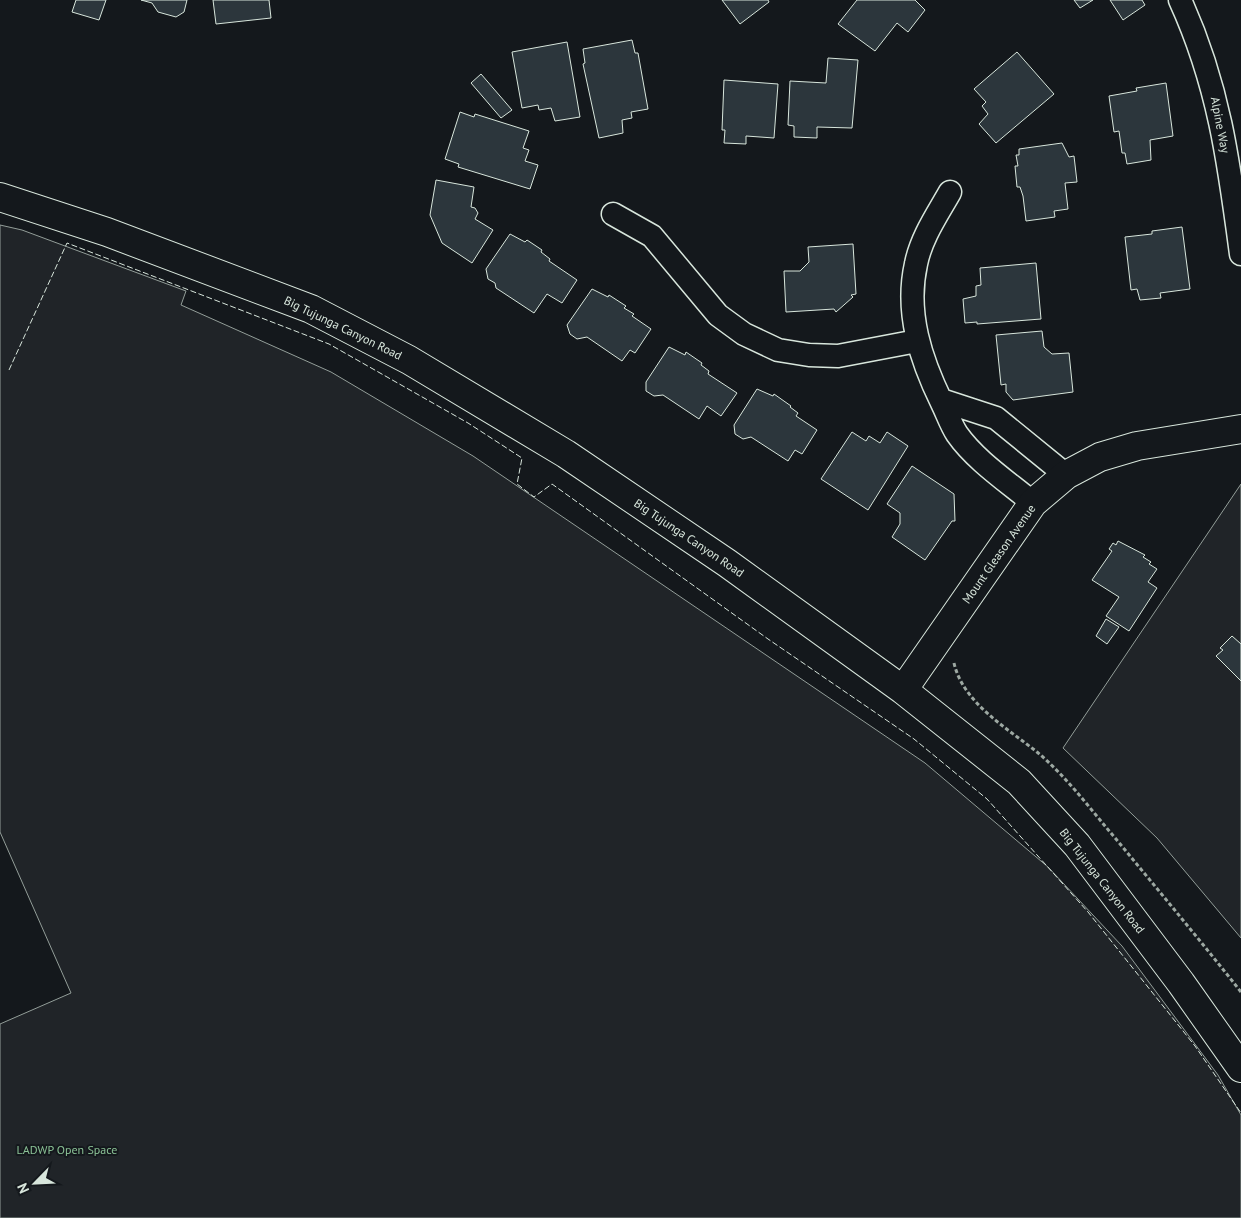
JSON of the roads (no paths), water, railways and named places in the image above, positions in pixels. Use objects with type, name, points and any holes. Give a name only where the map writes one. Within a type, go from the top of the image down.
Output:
[{"type":"street","name":"Alpine Way","points":[[1180,0],[1200,46],[1216,100],[1241,254]]},
{"type":"street","points":[[950,192],[926,235],[916,263],[912,304],[917,341],[940,400],[958,434],[981,459],[1033,503]]},
{"type":"street","name":"Big Tujunga Canyon Road","points":[[0,197],[125,239],[302,306],[409,360],[566,454],[727,563],[903,690],[1019,782],[1077,845],[1181,983],[1241,1068]]},
{"type":"street","points":[[613,214],[652,236],[718,315],[744,334],[778,350],[809,355],[838,356],[917,341]]},
{"type":"street","points":[[940,400],[996,418],[1066,475]]},
{"type":"street","name":"Mount Gleason Avenue","points":[[903,690],[1033,503],[1066,475],[1100,457],[1137,446],[1241,429]]},
{"type":"park label","name":"LADWP Open Space","points":[[67,1150]]}]
